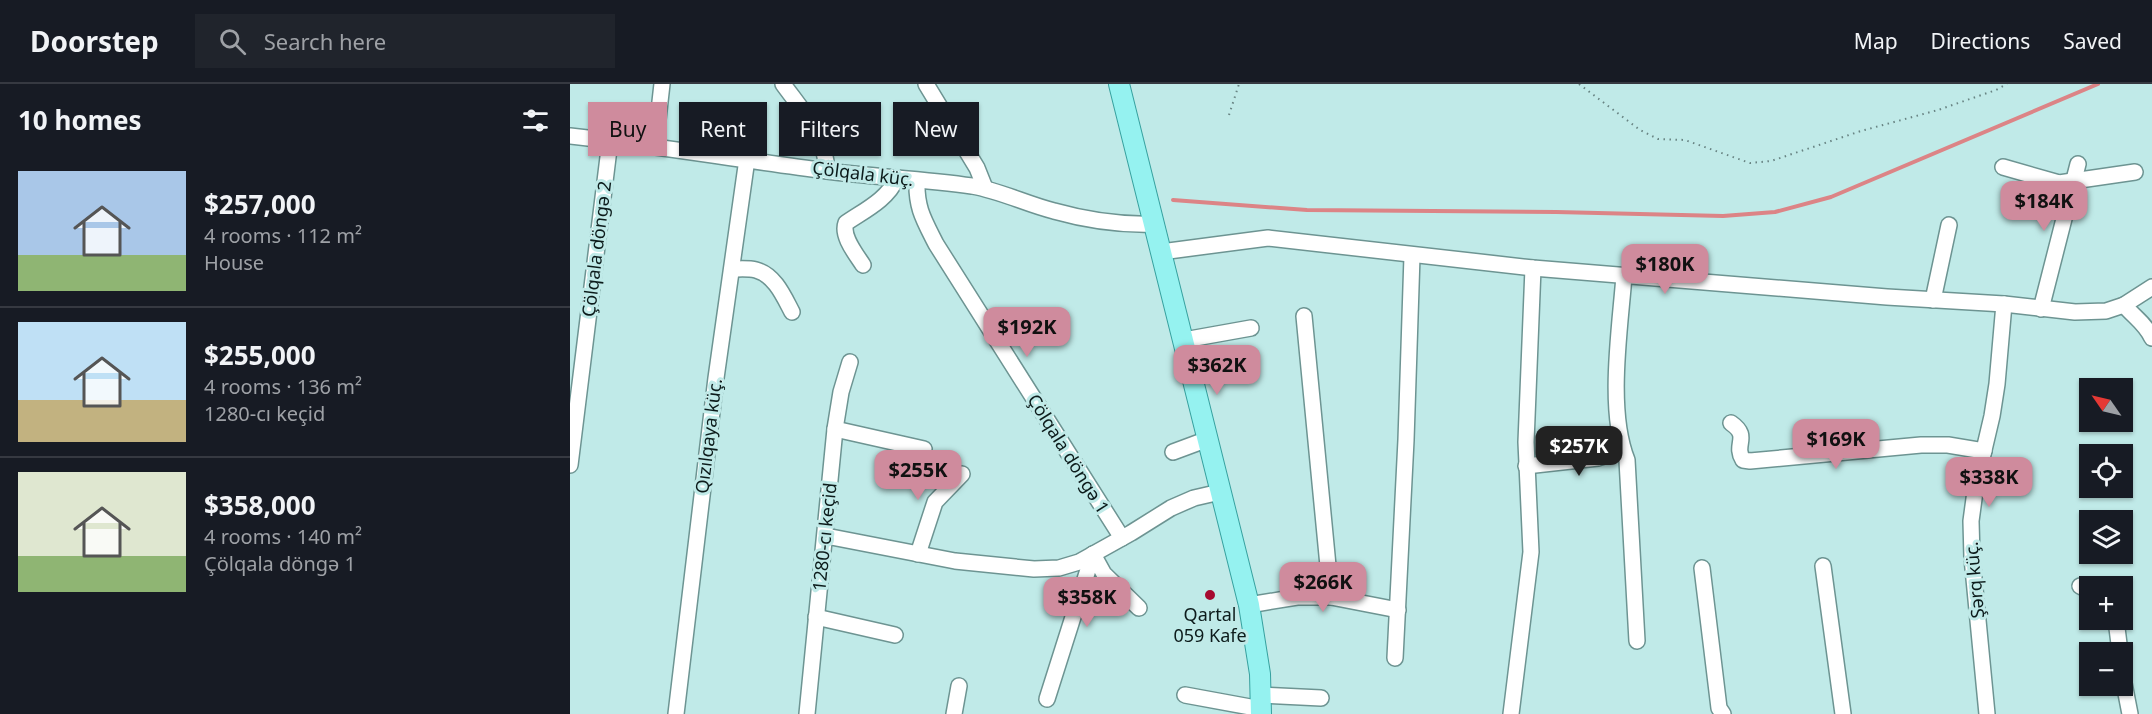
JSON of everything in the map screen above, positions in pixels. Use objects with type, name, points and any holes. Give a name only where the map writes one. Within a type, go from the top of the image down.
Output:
[{"type":"main road","points":[[1119,84],[1249,605],[1258,652],[1261,706]]},
{"type":"street","points":[[661,102],[663,84]]},
{"type":"street","points":[[783,84],[819,135],[826,156],[827,171]]},
{"type":"street","points":[[926,84],[977,168],[985,188]]},
{"type":"street","name":"Çölqala küç.","points":[[570,136],[588,138]]},
{"type":"street","name":"Çölqala küç.","points":[[667,148],[827,171],[985,188],[1071,215],[1116,223],[1153,224]]},
{"type":"street","name":"Çölqala döngə 2","points":[[570,465],[608,156]]},
{"type":"street","name":"Qızılqaya küç.","points":[[676,714],[716,378],[747,159]]},
{"type":"street","points":[[2041,309],[2078,164]]},
{"type":"street","points":[[2003,167],[2059,183],[2135,172]]},
{"type":"street","points":[[862,265],[846,235],[844,228],[846,223],[882,198],[892,189],[897,178]]},
{"type":"street","name":"Çölqala döngə 1","points":[[917,180],[916,199],[936,244],[1122,538]]},
{"type":"street","points":[[1933,300],[1948,225]]},
{"type":"street","points":[[1161,252],[1268,238],[1533,268],[2004,304],[2089,313],[2124,305],[2152,287]]},
{"type":"street","points":[[1395,658],[1412,256]]},
{"type":"street","points":[[1511,714],[1531,552],[1526,442],[1533,268]]},
{"type":"street","points":[[732,269],[755,270],[766,275],[778,286],[792,312]]},
{"type":"street","points":[[1624,276],[1617,396],[1623,450],[1627,460],[1637,641]]},
{"type":"street","name":"Şərq küç.","points":[[1987,714],[1971,538],[1973,501],[1997,384],[2004,304]]},
{"type":"street","points":[[2124,305],[2150,329]]},
{"type":"street","points":[[1304,316],[1331,597]]},
{"type":"street","points":[[1184,340],[1251,328]]},
{"type":"street","name":"1280-cı keçid","points":[[807,714],[835,429],[841,392],[850,362]]},
{"type":"street","points":[[1731,423],[1740,429],[1739,454],[1743,460],[1750,461],[1921,445],[1948,445],[1984,451]]},
{"type":"street","points":[[835,429],[924,449]]},
{"type":"street","points":[[1173,452],[1208,439]]},
{"type":"street","points":[[1526,466],[1598,458],[1623,450]]},
{"type":"street","points":[[918,554],[935,502],[962,474]]},
{"type":"street","points":[[826,536],[955,561],[1034,569],[1059,568],[1079,562],[1172,508],[1194,498],[1220,492]]},
{"type":"street","points":[[1093,554],[1104,574],[1139,608]]},
{"type":"street","points":[[1047,699],[1093,554]]},
{"type":"street","points":[[1823,566],[1843,714]]},
{"type":"street","points":[[1702,568],[1719,708],[1723,714]]},
{"type":"street","points":[[1249,605],[1297,597],[1331,597],[1398,610]]},
{"type":"street","points":[[816,617],[895,635]]},
{"type":"street","points":[[954,714],[959,686]]},
{"type":"street","points":[[1185,695],[1261,706],[1321,698]]},
{"type":"street","points":[[2126,696],[2130,714]]},
{"type":"path","points":[[1229,115],[1239,84]]},
{"type":"path","points":[[1579,84],[1640,130],[1658,139],[1685,140],[1750,164],[1771,161],[1861,131],[1938,110],[2007,84]]},
{"type":"waterway","points":[[1173,200],[1307,210],[1723,216],[1775,212],[1831,197],[2098,84]]},
{"type":"place","name":"Qartal 059 Kafe","points":[[1210,595]]}]
